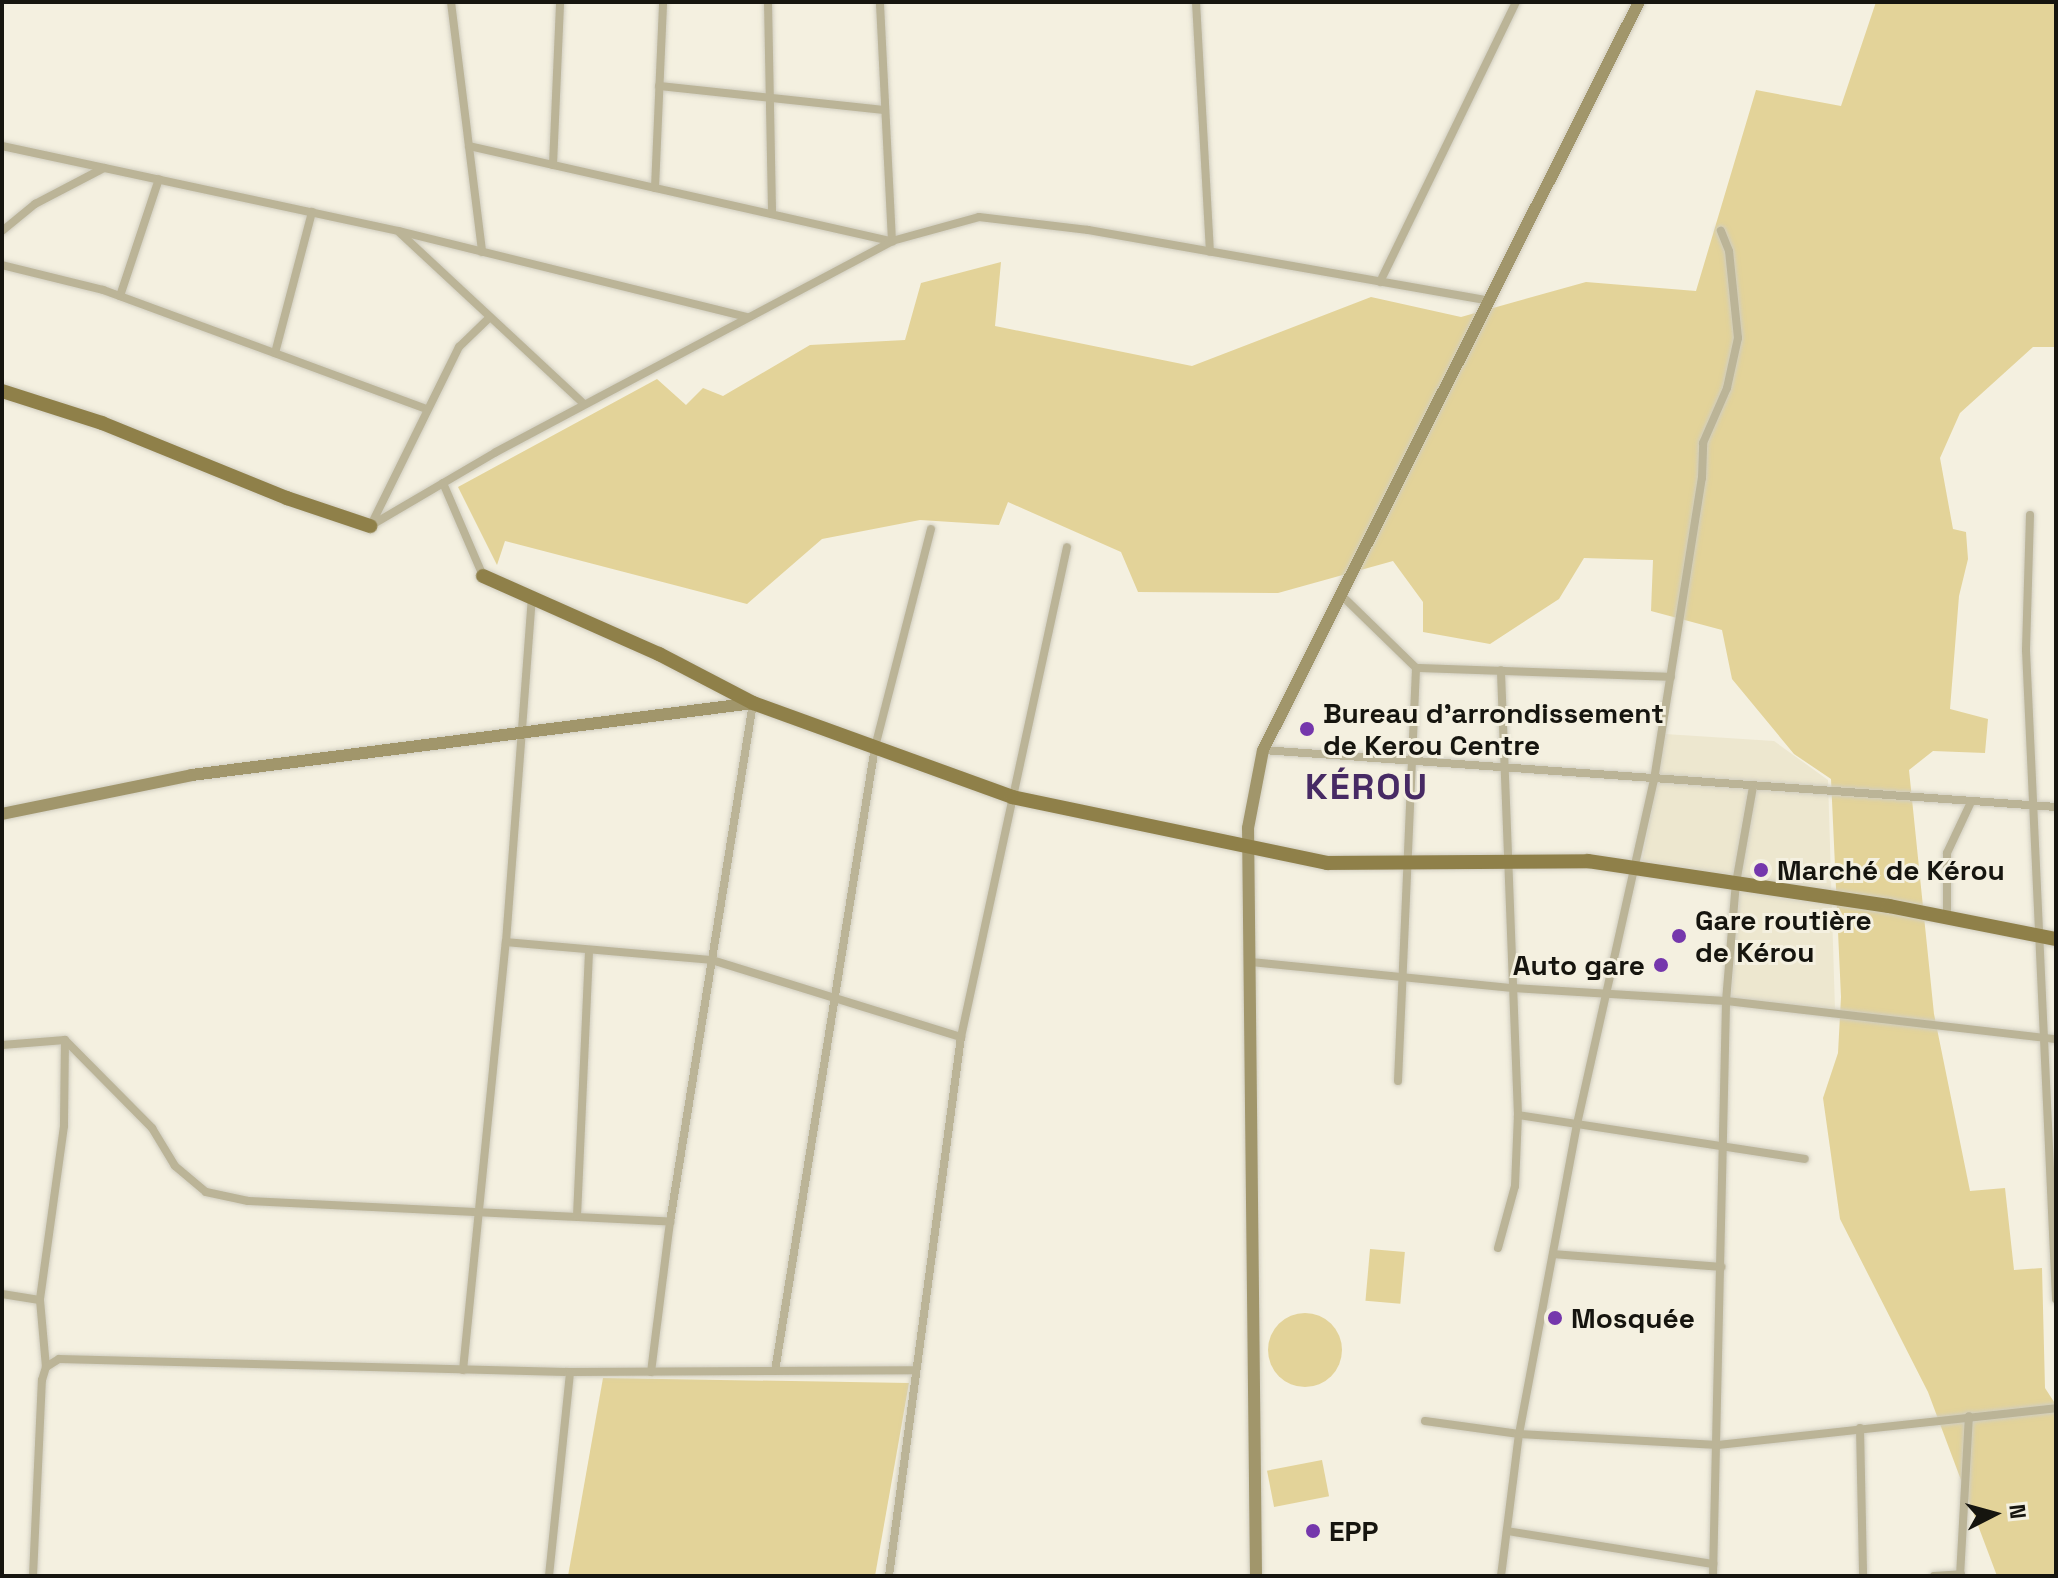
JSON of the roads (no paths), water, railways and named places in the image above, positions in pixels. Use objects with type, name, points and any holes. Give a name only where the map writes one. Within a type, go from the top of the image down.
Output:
[{"type":"main road","points":[[2,391],[102,423],[287,498],[370,526]]},
{"type":"main road","points":[[483,576],[753,703],[1012,797],[1248,850],[1327,863],[1588,861],[1737,883],[2056,939]]},
{"type":"street","points":[[451,2],[482,252]]},
{"type":"street","points":[[553,165],[560,2]]},
{"type":"street","points":[[655,188],[663,2]]},
{"type":"street","points":[[768,2],[772,214]]},
{"type":"street","points":[[880,2],[892,241]]},
{"type":"street","points":[[1196,2],[1210,252]]},
{"type":"street","points":[[1380,282],[1516,2]]},
{"type":"street","points":[[1256,1576],[1248,850],[1263,750],[1639,2]]},
{"type":"street","points":[[659,86],[885,110]]},
{"type":"street","points":[[2,146],[399,231],[747,317]]},
{"type":"street","points":[[469,146],[892,241]]},
{"type":"street","points":[[2,231],[35,204],[104,167]]},
{"type":"street","points":[[120,296],[159,179]]},
{"type":"street","points":[[275,353],[312,212]]},
{"type":"street","points":[[370,526],[584,404],[892,241],[979,217],[1210,252],[1490,301]]},
{"type":"street","points":[[399,231],[584,404]]},
{"type":"street","points":[[1501,1576],[1519,1434],[1577,1124],[1654,780],[1702,478],[1703,443],[1727,388],[1738,338],[1729,251],[1721,231]]},
{"type":"street","points":[[2,265],[120,296],[427,409]]},
{"type":"street","points":[[370,526],[459,347],[490,317]]},
{"type":"street","points":[[443,483],[483,576]]},
{"type":"street","points":[[2030,515],[2026,650],[2056,1299]]},
{"type":"street","points":[[775,1371],[875,747],[931,529]]},
{"type":"street","points":[[889,1576],[961,1037],[1067,547]]},
{"type":"street","points":[[1340,594],[1416,668],[1671,677]]},
{"type":"street","points":[[463,1370],[506,942],[518,733],[532,598]]},
{"type":"street","points":[[1398,1081],[1415,763],[1416,668]]},
{"type":"street","points":[[1498,1248],[1515,1186],[1518,1115],[1501,670]]},
{"type":"street","points":[[2,814],[192,775],[753,703],[670,1222],[651,1372]]},
{"type":"street","points":[[1263,750],[2056,807]]},
{"type":"street","points":[[1713,1576],[1726,1001],[1737,883],[1753,787]]},
{"type":"street","points":[[1947,918],[1947,853],[1971,802]]},
{"type":"street","points":[[506,942],[712,960],[961,1037]]},
{"type":"street","points":[[577,1216],[589,950]]},
{"type":"street","points":[[1251,962],[1513,988],[1726,1001],[2056,1039]]},
{"type":"street","points":[[2,1045],[65,1040],[152,1128],[175,1166],[206,1192],[248,1201],[477,1209],[670,1222]]},
{"type":"street","points":[[33,1576],[46,1367],[40,1300],[64,1126],[65,1040]]},
{"type":"street","points":[[1518,1115],[1805,1159]]},
{"type":"street","points":[[1553,1254],[1721,1267]]},
{"type":"street","points":[[2,1294],[40,1300]]},
{"type":"street","points":[[46,1367],[59,1359],[79,1359],[570,1372],[915,1370]]},
{"type":"street","points":[[549,1576],[570,1372]]},
{"type":"street","points":[[1425,1421],[1519,1434],[1718,1445],[2056,1408]]},
{"type":"street","points":[[1934,1576],[1960,1575],[1969,1416]]},
{"type":"street","points":[[1860,1428],[1863,1576]]},
{"type":"street","points":[[1507,1531],[1713,1564]]},
{"type":"place","name":"Bureau d'arrondissement de Kerou Centre","points":[[1307,729]]},
{"type":"place","name":"Marché de Kérou","points":[[1761,870]]},
{"type":"place","name":"Gare routière de Kérou","points":[[1679,936]]},
{"type":"place","name":"Auto gare","points":[[1661,965]]},
{"type":"place","name":"Mosquée","points":[[1555,1318]]},
{"type":"place","name":"EPP","points":[[1313,1531]]},
{"type":"district","name":"KÉROU","points":[[1367,788]]}]
